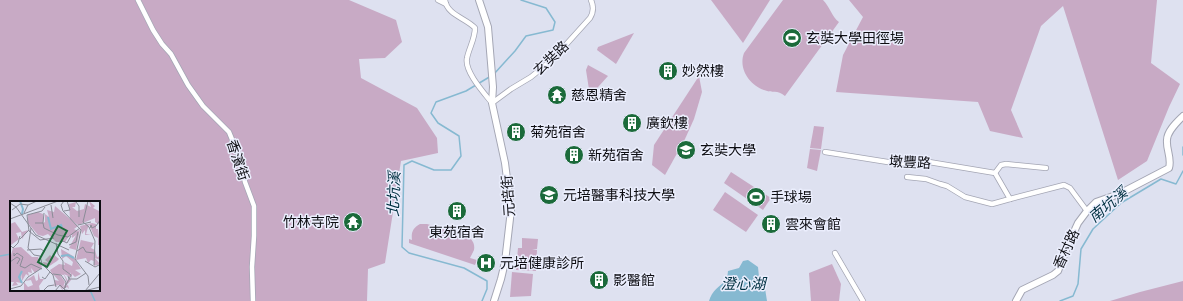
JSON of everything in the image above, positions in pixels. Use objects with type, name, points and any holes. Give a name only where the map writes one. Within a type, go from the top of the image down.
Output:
[{"type":"street","name":"香濱街","points":[[138,0],[153,30],[162,44],[172,54],[188,85],[203,106],[229,132],[240,159],[245,182],[254,206],[252,267],[253,301]]},
{"type":"street","points":[[438,0],[446,2]]},
{"type":"street","points":[[479,0],[488,27],[493,87],[492,103]]},
{"type":"street","name":"玄奘路","points":[[492,103],[531,77],[562,49],[593,12],[591,0]]},
{"type":"street","name":"元培街","points":[[446,2],[454,14],[470,23],[474,28],[474,35],[466,59],[466,66],[492,103],[505,163],[511,210],[505,262],[494,301]]},
{"type":"street","name":"香村路","points":[[1016,301],[1022,290],[1053,275],[1058,271],[1078,223],[1087,210],[1096,202],[1119,194],[1169,168],[1171,159],[1167,140],[1169,134],[1183,116]]},
{"type":"street","name":"墩豐路","points":[[824,152],[894,163],[929,162],[995,173]]},
{"type":"street","points":[[1010,199],[995,173],[1001,165],[1006,164],[1046,168]]},
{"type":"street","name":"墩豐路","points":[[907,176],[926,179],[947,186],[965,197],[992,204],[1064,185],[1070,188],[1087,210]]},
{"type":"street","points":[[835,253],[863,301]]},
{"type":"shaded area","points":[[0,0],[349,0],[396,20],[402,42],[385,58],[359,59],[361,78],[417,108],[437,138],[438,153],[401,161],[385,263],[368,269],[367,301],[0,301]]},
{"type":"shaded area","points":[[711,0],[770,0],[743,43]]},
{"type":"shaded area","name":"玄奘大學田徑場","points":[[783,0],[823,0],[839,22],[785,96],[777,92],[770,92],[759,88],[746,76],[743,65],[744,53]]},
{"type":"shaded area","points":[[849,0],[1157,0],[1151,63],[1180,84],[1147,161],[1118,180],[1063,6],[1041,26],[1011,110],[1023,138],[990,131],[978,102],[836,92],[843,55],[863,17]]},
{"type":"shaded area","points":[[634,33],[616,64],[597,50],[598,47]]},
{"type":"shaded area","points":[[588,65],[608,76],[590,96],[586,70]]},
{"type":"shaded area","points":[[699,76],[702,92],[694,119],[685,139],[665,175],[652,165],[654,145]]},
{"type":"shaded area","points":[[814,126],[824,127],[821,149],[810,148]]},
{"type":"shaded area","points":[[810,149],[821,150],[817,171],[807,168]]},
{"type":"shaded area","points":[[731,172],[771,198],[763,210],[724,183]]},
{"type":"shaded area","points":[[725,192],[758,215],[746,232],[713,210]]},
{"type":"shaded area","points":[[420,224],[427,224],[467,236],[473,242],[474,250],[470,258],[477,260],[475,265],[409,243],[409,239],[412,240],[413,230]]},
{"type":"shaded area","points":[[522,238],[538,239],[537,249],[532,249],[537,250],[536,271],[516,270],[518,248],[522,248]]},
{"type":"shaded area","points":[[832,264],[841,284],[839,301],[811,301],[809,273]]},
{"type":"shaded area","points":[[512,272],[533,274],[531,296],[510,297]]},
{"type":"shaded area","points":[[1183,281],[1183,301],[1110,301],[1140,292]]},
{"type":"water","name":"澄心湖","points":[[748,260],[758,267],[759,277],[764,282],[767,301],[709,301],[714,292],[727,280],[728,271],[739,268],[743,261]]},
{"type":"waterway","name":"北坑溪","points":[[494,74],[515,51],[526,36],[553,30],[555,22],[546,8],[521,0]]},
{"type":"waterway","name":"北坑溪","points":[[482,301],[487,289],[487,281],[464,268],[409,253],[402,247],[404,165],[412,161],[434,170],[451,170],[461,156],[459,136],[438,123],[431,113],[436,102],[466,91],[491,76]]},
{"type":"waterway","name":"南坑溪","points":[[1183,147],[1183,155]]},
{"type":"waterway","name":"南坑溪","points":[[1060,301],[1073,296],[1078,284],[1081,249],[1093,229],[1121,203],[1161,179],[1176,184],[1183,171]]},
{"type":"waterway","points":[[0,256],[10,254]]},
{"type":"waterway","points":[[90,291],[95,301]]},
{"type":"place","name":"玄奘大學田徑場","points":[[792,38]]},
{"type":"place","name":"妙然樓","points":[[668,71]]},
{"type":"place","name":"慈恩精舍","points":[[557,95]]},
{"type":"place","name":"廣欽樓","points":[[632,123]]},
{"type":"place","name":"菊苑宿舍","points":[[516,132]]},
{"type":"place","name":"玄奘大學","points":[[686,150]]},
{"type":"place","name":"新苑宿舍","points":[[574,155]]},
{"type":"place","name":"元培醫事科技大學","points":[[549,195]]},
{"type":"place","name":"手球場","points":[[756,197]]},
{"type":"place","name":"東苑宿舍","points":[[457,211]]},
{"type":"place","name":"竹林寺院","points":[[353,222]]},
{"type":"place","name":"雲來會館","points":[[771,224]]},
{"type":"place","name":"元培健康診所","points":[[486,263]]},
{"type":"place","name":"影醫館","points":[[599,280]]}]
